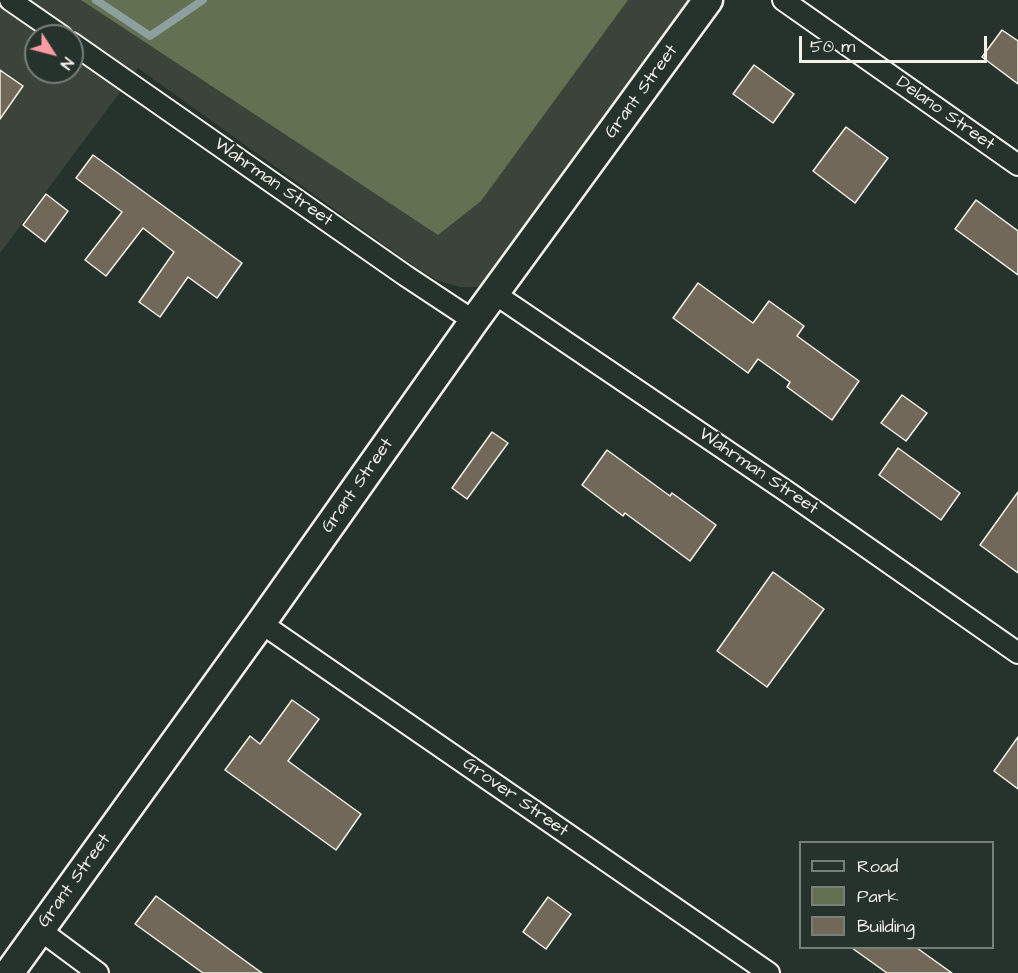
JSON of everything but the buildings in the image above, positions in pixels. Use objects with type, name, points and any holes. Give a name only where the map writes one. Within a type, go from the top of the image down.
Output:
[{"type":"street","points":[[10,0],[45,24]]},
{"type":"street","name":"Grant Street","points":[[9,973],[261,623],[474,321],[708,0]]},
{"type":"street","name":"Delano Street","points":[[783,0],[1018,165]]},
{"type":"street","name":"Wahrman Street","points":[[84,51],[474,321]]},
{"type":"street","name":"Wahrman Street","points":[[495,294],[779,486],[1018,653]]},
{"type":"street","name":"Grover Street","points":[[261,623],[769,973]]},
{"type":"street","points":[[40,930],[98,973]]},
{"type":"shaded area","points":[[0,0],[698,0],[490,280],[476,287],[460,287],[439,281],[415,267],[138,68],[0,253]]},
{"type":"green space","points":[[81,0],[628,0],[481,201],[438,235]]},
{"type":"waterway","points":[[96,0],[150,36],[203,0]]}]
